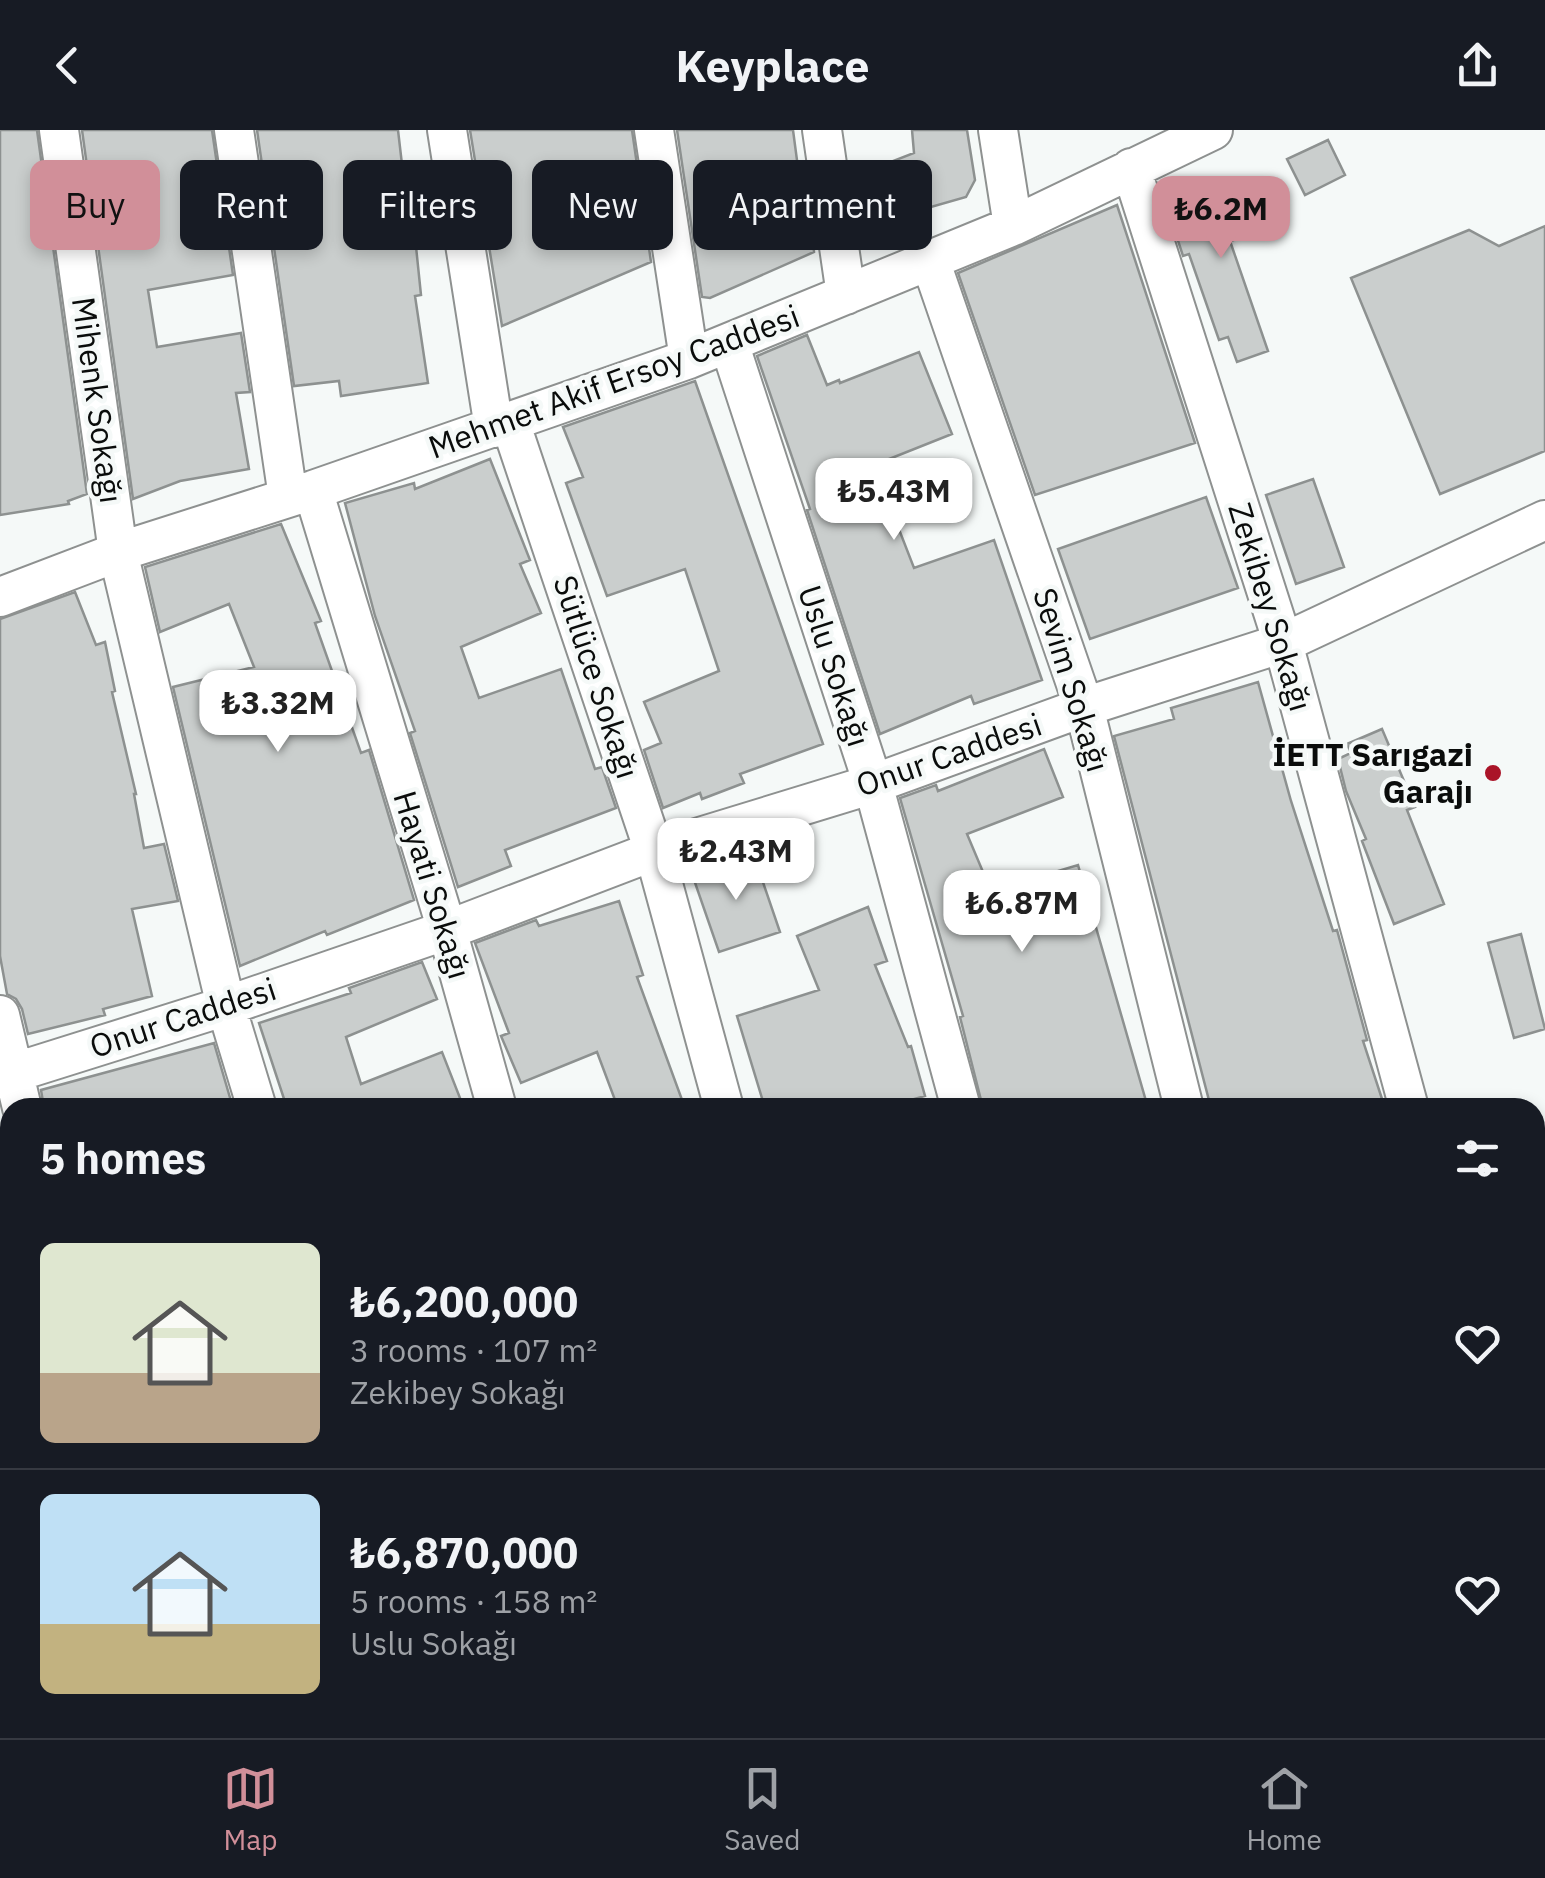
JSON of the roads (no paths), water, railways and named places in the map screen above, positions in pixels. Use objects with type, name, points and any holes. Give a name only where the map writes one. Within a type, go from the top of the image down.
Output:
[{"type":"street","name":"Mihenk Sokağı","points":[[59,130],[118,552],[226,1006],[254,1098]]},
{"type":"street","name":"Hayati Sokağı","points":[[234,130],[300,494],[446,930],[494,1098]]},
{"type":"street","name":"Sütlüce Sokağı","points":[[446,130],[502,425],[654,851],[721,1098]]},
{"type":"street","points":[[654,130],[690,359]]},
{"type":"street","points":[[822,130],[846,295]]},
{"type":"street","points":[[998,130],[1013,226]]},
{"type":"street","name":"Mehmet Akif Ersoy Caddesi","points":[[0,597],[118,552],[300,494],[690,359],[1013,226],[1149,151],[1214,130]]},
{"type":"street","name":"Zekibey Sokağı","points":[[1149,151],[1406,1098]]},
{"type":"street","name":"Sevim Sokağı","points":[[930,260],[1084,708],[1182,1098]]},
{"type":"street","name":"Uslu Sokağı","points":[[729,343],[872,784],[958,1098]]},
{"type":"street","name":"Onur Caddesi","points":[[13,1084],[446,930],[654,851],[872,784],[1084,708],[1283,643],[1545,520]]},
{"type":"street","points":[[0,1015],[13,1084]]},
{"type":"place","name":"İETT Sarıgazi Garajı","points":[[1493,773]]}]
